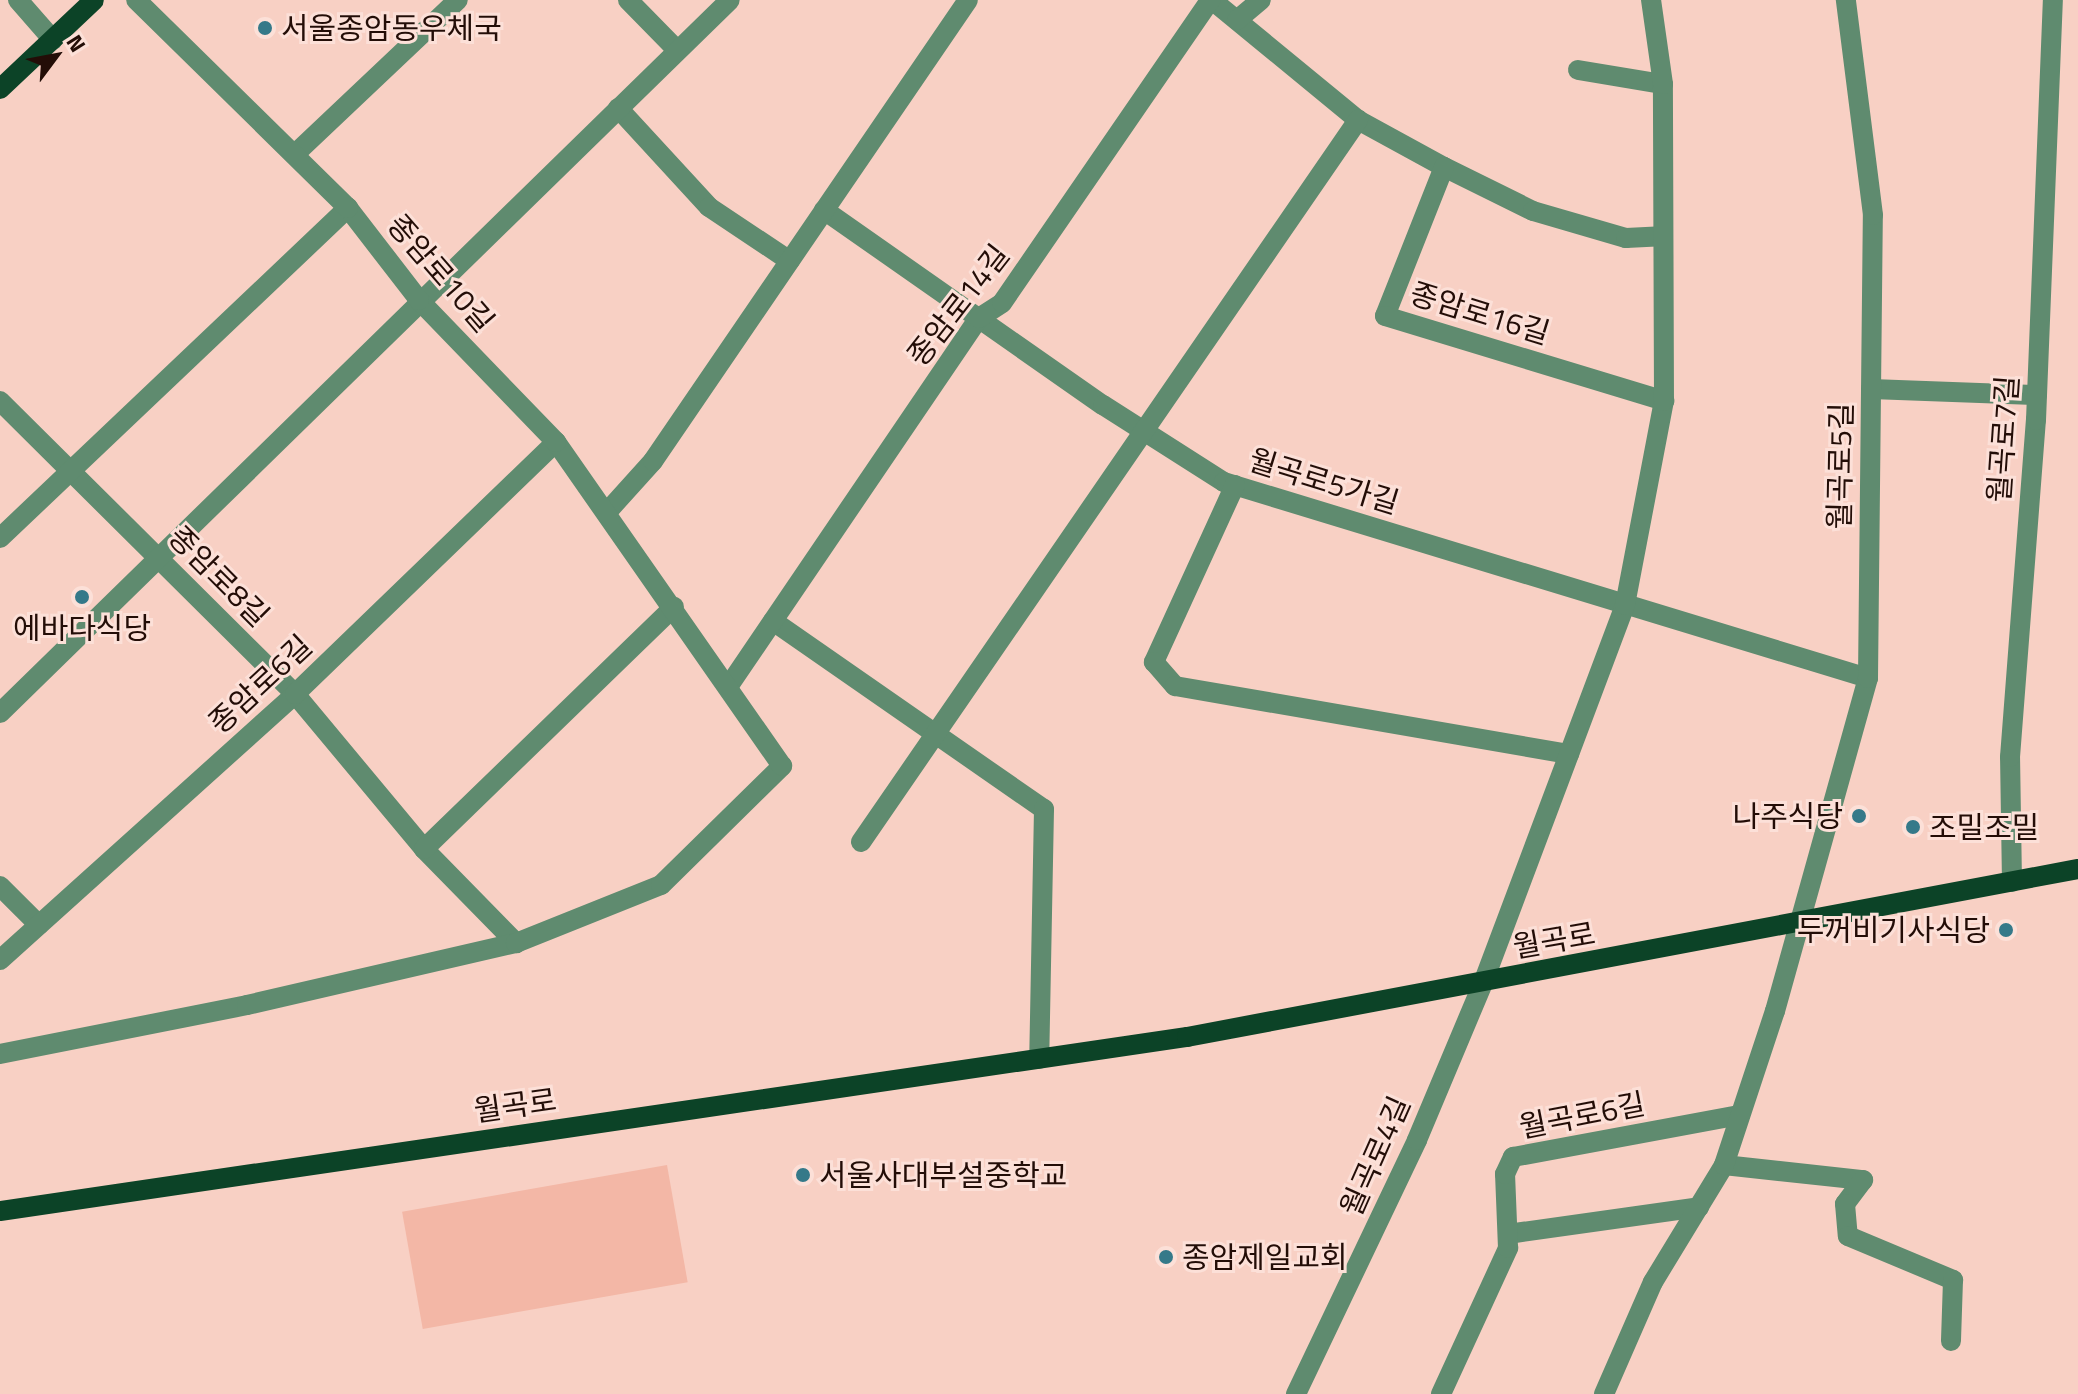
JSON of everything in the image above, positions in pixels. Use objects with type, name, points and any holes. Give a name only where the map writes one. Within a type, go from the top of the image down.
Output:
[{"type":"main road","points":[[0,89],[94,0]]},
{"type":"main road","name":"월곡로","points":[[0,1211],[1039,1059],[1483,983],[2078,869]]},
{"type":"street","points":[[18,0],[53,40]]},
{"type":"street","name":"종암로10길","points":[[136,0],[348,208],[419,300],[556,442],[608,511],[782,766],[661,885],[516,943]]},
{"type":"street","points":[[295,154],[458,0]]},
{"type":"street","points":[[628,0],[677,50]]},
{"type":"street","points":[[0,713],[159,560],[419,300],[730,0]]},
{"type":"street","points":[[608,511],[653,461],[968,0]]},
{"type":"street","name":"종암로14길","points":[[728,687],[979,318],[1002,303],[1211,0],[1358,120],[1444,167],[1533,211],[1626,238],[1661,236]]},
{"type":"street","points":[[1237,20],[1261,0]]},
{"type":"street","points":[[1483,983],[1625,605],[1664,401],[1661,236],[1663,84],[1651,0]]},
{"type":"street","name":"월곡로5길","points":[[1796,924],[1868,678],[1873,215],[1846,0]]},
{"type":"street","name":"월곡로7길","points":[[2012,882],[2010,757],[2037,395],[2053,0]]},
{"type":"street","points":[[1578,70],[1663,84]]},
{"type":"street","points":[[618,108],[709,207],[790,261]]},
{"type":"street","points":[[861,842],[1141,429],[1358,120]]},
{"type":"street","name":"종암로16길","points":[[1444,167],[1385,316],[1664,401]]},
{"type":"street","points":[[0,538],[348,208]]},
{"type":"street","name":"월곡로5가길","points":[[824,210],[1141,429],[1235,485],[1868,678]]},
{"type":"street","points":[[1871,389],[2037,395]]},
{"type":"street","name":"종암로8길","points":[[0,401],[295,694],[424,849],[516,943]]},
{"type":"street","name":"종암로6길","points":[[0,960],[295,694],[556,442]]},
{"type":"street","points":[[1235,485],[1154,662],[1175,686],[1569,754]]},
{"type":"street","points":[[424,849],[674,607]]},
{"type":"street","points":[[773,621],[1044,809],[1039,1059]]},
{"type":"street","points":[[0,886],[39,925]]},
{"type":"street","points":[[1604,1394],[1653,1282],[1724,1165],[1796,924]]},
{"type":"street","points":[[0,1054],[516,943]]},
{"type":"street","name":"월곡로4길","points":[[1296,1394],[1417,1140],[1483,983]]},
{"type":"street","name":"월곡로6길","points":[[1441,1394],[1508,1248],[1505,1174],[1513,1157],[1740,1115]]},
{"type":"street","points":[[1724,1165],[1863,1180],[1845,1204],[1848,1236],[1953,1280],[1951,1341]]},
{"type":"street","points":[[1508,1234],[1699,1207]]},
{"type":"shaded area","points":[[667,1165],[688,1282],[423,1329],[402,1212]]},
{"type":"place","name":"서울종암동우체국","points":[[265,28]]},
{"type":"place","name":"에바다식당","points":[[82,597]]},
{"type":"place","name":"나주식당","points":[[1859,816]]},
{"type":"place","name":"조밀조밀","points":[[1913,827]]},
{"type":"place","name":"두꺼비기사식당","points":[[2006,930]]},
{"type":"place","name":"서울사대부설중학교","points":[[803,1175]]},
{"type":"place","name":"종암제일교회","points":[[1166,1257]]}]
